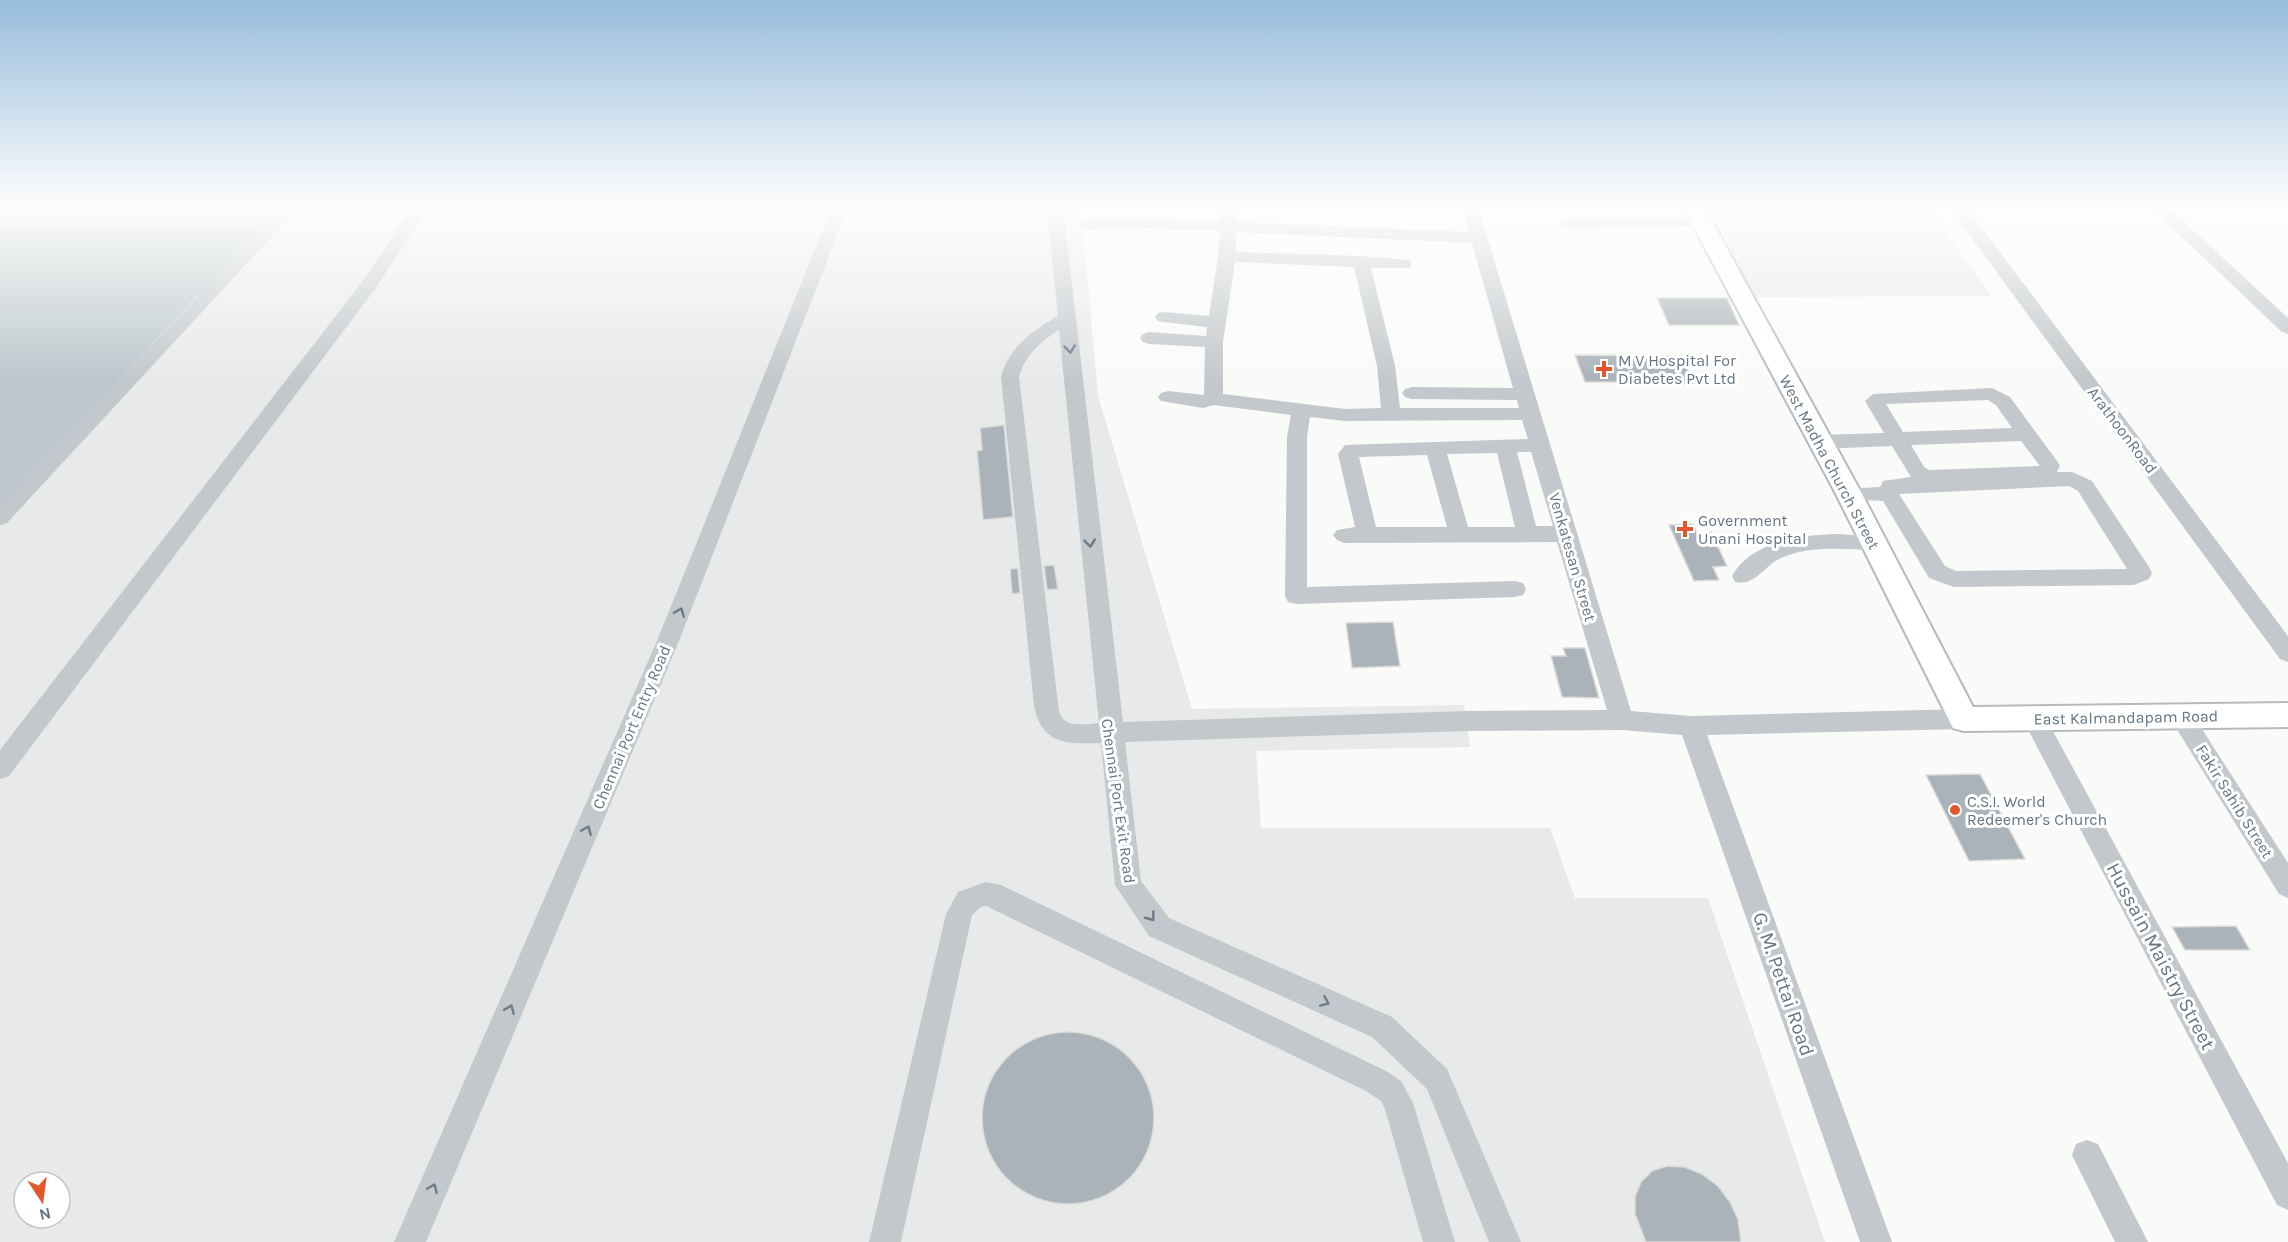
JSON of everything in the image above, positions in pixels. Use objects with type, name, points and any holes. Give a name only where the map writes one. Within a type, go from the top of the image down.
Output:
[{"type":"main road","name":"West Madha Church Street","points":[[1724,265],[1849,494],[1964,719]]},
{"type":"main road","name":"East Kalmandapam Road","points":[[1964,719],[2288,715]]},
{"type":"street","points":[[0,518],[237,265]]},
{"type":"street","points":[[0,769],[382,265]]},
{"type":"street","name":"Chennai Port Entry Road","points":[[410,1242],[668,641],[817,265]]},
{"type":"street","name":"Chennai Port Exit Road","points":[[1061,265],[1128,885],[1159,927],[1382,1027],[1437,1079],[1505,1242]]},
{"type":"street","points":[[1213,399],[1214,342],[1226,265]]},
{"type":"street","points":[[1362,265],[1386,366],[1391,414]]},
{"type":"street","name":"Venkatesan Street","points":[[1487,265],[1622,720]]},
{"type":"street","name":"ArathoonRoad","points":[[2000,265],[2288,653]]},
{"type":"street","points":[[2220,265],[2288,328]]},
{"type":"street","points":[[1164,317],[1217,322]]},
{"type":"street","points":[[1067,318],[1028,343],[1011,370],[1010,386],[1049,719],[1054,728],[1064,732],[1110,732],[1468,721],[1622,720],[1691,726],[1964,719]]},
{"type":"street","points":[[1149,338],[1214,342]]},
{"type":"street","points":[[1412,393],[1526,394]]},
{"type":"street","points":[[1992,394],[2003,401],[2050,466],[2047,473],[1925,477],[1917,472],[1895,439],[1877,406],[1876,399],[1992,394]]},
{"type":"street","points":[[1168,397],[1203,402],[1213,399],[1300,412],[1345,415],[1532,414]]},
{"type":"street","points":[[1300,412],[1297,437],[1296,596],[1515,589]]},
{"type":"street","points":[[1345,415],[1352,450]]},
{"type":"street","points":[[1819,442],[2027,434]]},
{"type":"street","points":[[1366,535],[1348,454],[1352,450],[1541,445]]},
{"type":"street","points":[[1505,446],[1527,534]]},
{"type":"street","points":[[1435,449],[1460,534]]},
{"type":"street","points":[[2072,479],[2085,486],[2141,573],[2134,577],[1945,577],[1932,566],[1889,494],[1890,486],[1897,485],[2072,479]]},
{"type":"street","points":[[1849,494],[1889,494]]},
{"type":"street","points":[[1344,535],[1567,534]]},
{"type":"street","points":[[1743,576],[1755,563],[1770,553],[1789,545],[1830,541],[1873,542]]},
{"type":"street","name":"Fakir Sahib Street","points":[[2181,716],[2288,886]]},
{"type":"street","name":"Hussain Maistry Street","points":[[2034,718],[2288,1194]]},
{"type":"street","name":"G. M. Pettai Road","points":[[1691,726],[1876,1242]]},
{"type":"street","points":[[885,1242],[956,924],[963,904],[981,893],[992,894],[1376,1081],[1391,1091],[1398,1103],[1439,1242]]},
{"type":"street","points":[[2087,1155],[2132,1242]]},
{"type":"shaded area","points":[[0,265],[235,265],[218,284],[197,296],[0,507]]},
{"type":"shaded area","points":[[235,265],[1086,265],[1098,396],[1192,709],[1464,705],[1470,747],[1256,751],[1261,828],[1550,828],[1575,898],[1708,898],[1825,1242],[0,1242],[0,507],[197,296],[218,284]]},
{"type":"shaded area","points":[[1736,265],[1969,265],[1991,296],[1755,297]]},
{"type":"building","points":[[1657,298],[1727,298],[1739,325],[1669,325]]},
{"type":"building","points":[[1575,355],[1681,356],[1694,383],[1667,385],[1665,382],[1585,382]]},
{"type":"building","points":[[1004,425],[1013,517],[983,520],[977,451],[982,450],[980,428]]},
{"type":"building","points":[[1693,524],[1697,533],[1711,532],[1727,566],[1713,567],[1719,580],[1694,581],[1669,525]]},
{"type":"building","points":[[1054,565],[1058,589],[1047,590],[1044,566]]},
{"type":"building","points":[[1018,568],[1020,593],[1012,594],[1010,569]]},
{"type":"building","points":[[1393,622],[1400,666],[1352,668],[1346,623]]},
{"type":"building","points":[[1563,648],[1585,648],[1599,698],[1562,697],[1551,656],[1566,656]]},
{"type":"building","points":[[1980,774],[2025,859],[1969,861],[1926,775]]},
{"type":"building","points":[[2236,926],[2250,950],[2185,950],[2172,927]]},
{"type":"building","points":[[1068,1032],[1085,1033],[1101,1038],[1116,1046],[1129,1057],[1140,1070],[1148,1085],[1153,1101],[1153,1135],[1148,1151],[1140,1166],[1129,1179],[1116,1190],[1101,1198],[1085,1203],[1068,1204],[1051,1203],[1035,1198],[1020,1190],[1007,1179],[996,1166],[988,1151],[983,1135],[982,1118],[983,1101],[988,1085],[996,1070],[1007,1057],[1020,1046],[1035,1038],[1051,1033]]},
{"type":"building","points":[[1667,1166],[1685,1167],[1702,1174],[1718,1186],[1730,1202],[1738,1219],[1741,1242],[1646,1242],[1635,1214],[1635,1197],[1641,1182],[1652,1171]]},
{"type":"place","name":"M V Hospital For Diabetes Pvt Ltd","points":[[1604,369]]},
{"type":"place","name":"Government Unani Hospital","points":[[1685,529]]},
{"type":"place","name":"C.S.I. World Redeemer's Church","points":[[1955,810]]}]
